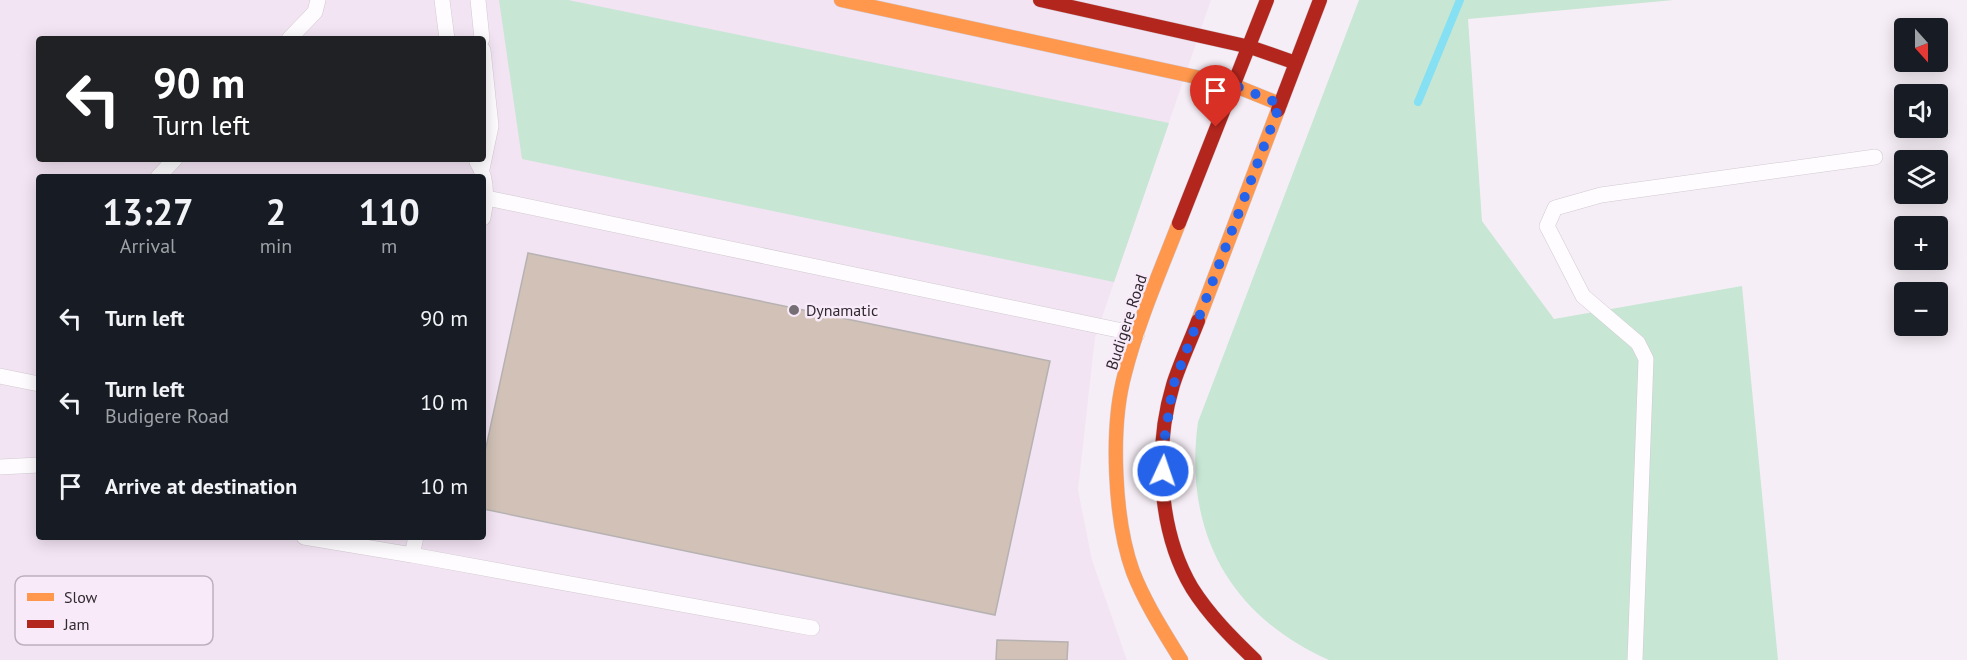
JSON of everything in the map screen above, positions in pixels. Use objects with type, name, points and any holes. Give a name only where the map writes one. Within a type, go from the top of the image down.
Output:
[{"type":"main road","points":[[841,0],[1233,85],[1280,104]]},
{"type":"main road","points":[[1040,0],[1250,47],[1296,63]]},
{"type":"main road","name":"Budigere Road","points":[[1181,660],[1154,616],[1133,572],[1120,517],[1115,453],[1124,375],[1137,334],[1267,0]]},
{"type":"main road","points":[[1255,660],[1224,630],[1192,589],[1177,558],[1164,505],[1162,454],[1173,386],[1320,0]]},
{"type":"lane","points":[[292,36],[315,12],[318,0]]},
{"type":"lane","points":[[442,0],[447,36]]},
{"type":"lane","points":[[478,0],[482,36]]},
{"type":"lane","points":[[486,78],[491,126],[486,141]]},
{"type":"lane","points":[[1635,660],[1646,359],[1638,343],[1583,296],[1553,242],[1547,226],[1550,215],[1555,208],[1601,195],[1875,157]]},
{"type":"lane","points":[[161,174],[172,162]]},
{"type":"lane","points":[[486,194],[486,203]]},
{"type":"lane","points":[[487,198],[1137,334]]},
{"type":"lane","points":[[0,376],[36,383]]},
{"type":"lane","points":[[0,467],[36,465]]},
{"type":"lane","points":[[322,540],[812,628]]},
{"type":"lane","points":[[412,555],[415,540]]},
{"type":"shaded area","name":"Dynamatic","points":[[0,0],[1211,0],[1095,338],[1078,490],[1092,560],[1127,660],[0,660]]},
{"type":"green space","points":[[499,0],[568,0],[1169,123],[1114,282],[522,159]]},
{"type":"green space","points":[[1359,0],[1674,0],[1468,19],[1482,221],[1554,319],[1742,286],[1778,660],[1329,660],[1294,642],[1264,619],[1240,594],[1220,565],[1206,533],[1198,499],[1195,461],[1198,422]]},
{"type":"building","points":[[528,253],[1050,361],[995,615],[486,510],[486,447]]},
{"type":"building","points":[[997,640],[1068,642],[1067,660],[996,660]]},
{"type":"waterway","points":[[1418,102],[1460,0]]},
{"type":"traffic: slow","points":[[841,0],[1233,85],[1280,104]]},
{"type":"traffic: slow","points":[[1198,321],[1278,110]]},
{"type":"traffic: slow","points":[[1179,223],[1136,335],[1125,373],[1117,420],[1116,473],[1122,527],[1133,572],[1149,606],[1181,660]]},
{"type":"traffic: jam","points":[[1040,0],[1250,47],[1296,63]]},
{"type":"traffic: jam","points":[[1179,223],[1267,0]]},
{"type":"traffic: jam","points":[[1278,110],[1320,0]]},
{"type":"traffic: jam","points":[[1198,321],[1173,385],[1167,409],[1162,462],[1166,515],[1172,541],[1192,588],[1213,617],[1255,660]]},
{"type":"place","name":"Dynamatic","points":[[794,310]]},
{"type":"route","points":[[1163,471],[1162,454],[1173,386],[1280,104],[1233,85],[1216,127]]}]
